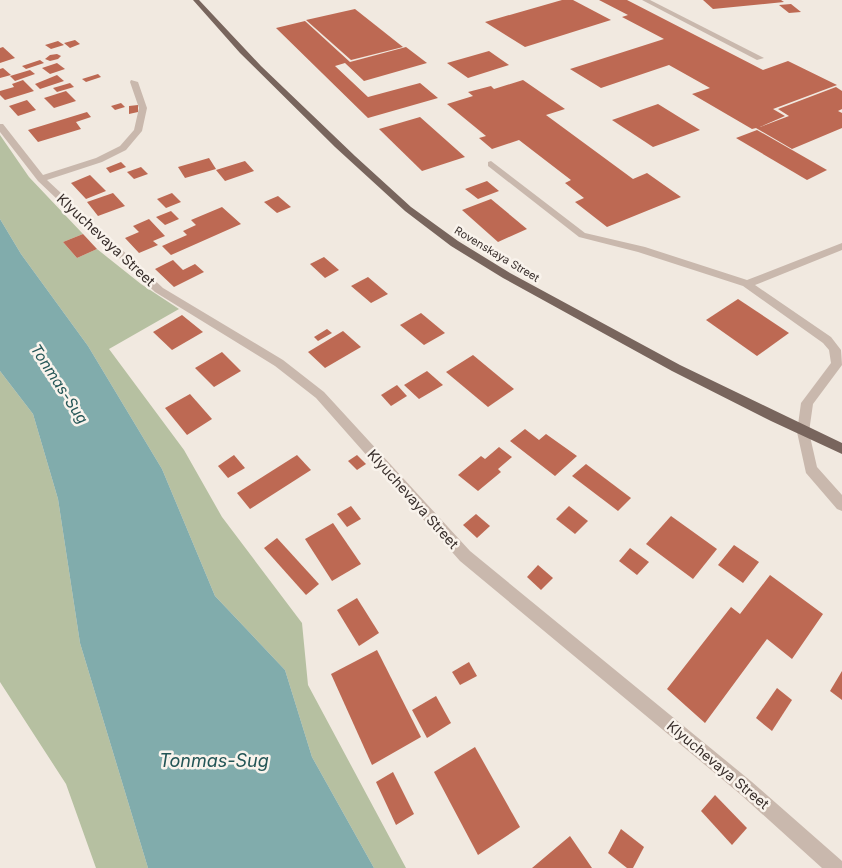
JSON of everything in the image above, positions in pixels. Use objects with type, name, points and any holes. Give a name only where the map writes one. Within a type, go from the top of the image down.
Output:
[{"type":"main road","name":"Rovenskaya Street","points":[[196,0],[253,64],[398,202],[439,233],[496,269],[620,338],[803,432],[842,449]]},
{"type":"street","points":[[645,0],[760,58]]},
{"type":"street","points":[[41,180],[99,160],[123,148],[138,130],[143,108],[134,82]]},
{"type":"street","name":"Klyuchevaya Street","points":[[0,126],[41,180],[158,290],[279,363],[320,395],[465,556],[746,788],[836,868]]},
{"type":"street","points":[[491,164],[582,235],[641,249],[747,284],[827,340],[834,348],[837,364],[807,403],[803,432],[811,469],[842,505]]},
{"type":"street","points":[[747,284],[842,246]]},
{"type":"green space","points":[[0,135],[29,177],[83,234],[63,242],[77,258],[97,249],[141,284],[179,309],[109,349],[184,450],[222,517],[302,623],[308,685],[406,868],[374,868],[312,757],[285,670],[215,596],[162,469],[88,346],[21,254],[0,219]]},
{"type":"green space","points":[[0,371],[33,414],[58,499],[80,643],[148,868],[96,868],[66,784],[0,682]]},
{"type":"water","name":"Tonmas-Sug","points":[[0,219],[21,254],[88,346],[162,469],[215,596],[285,670],[312,757],[374,868],[148,868],[80,643],[58,499],[33,414],[0,371]]},
{"type":"building","points":[[562,0],[573,0],[611,20],[525,47],[485,22]]},
{"type":"building","points":[[599,0],[627,0],[763,70],[788,61],[837,85],[773,109],[785,116],[760,127],[789,116],[778,109],[836,87],[842,91],[842,109],[838,111],[842,113],[842,128],[792,149],[756,128],[752,129],[692,94],[710,88],[669,65],[601,88],[570,69],[664,39],[622,17],[628,15]]},
{"type":"building","points":[[703,0],[781,0],[784,2],[713,9]]},
{"type":"building","points":[[791,4],[801,12],[789,13],[779,5]]},
{"type":"building","points":[[355,9],[403,47],[351,60],[306,20]]},
{"type":"building","points":[[305,21],[350,62],[406,47],[427,63],[364,81],[345,63],[335,66],[368,97],[420,83],[438,98],[368,118],[276,28]]},
{"type":"building","points":[[75,40],[80,44],[70,48],[64,43]]},
{"type":"building","points":[[58,41],[64,45],[51,49],[45,45]]},
{"type":"building","points":[[3,47],[15,58],[0,63],[0,48]]},
{"type":"building","points":[[489,51],[509,65],[468,78],[447,63]]},
{"type":"building","points":[[57,54],[61,56],[58,59],[50,61],[45,59],[50,55]]},
{"type":"building","points":[[40,60],[44,63],[26,69],[22,66]]},
{"type":"building","points":[[57,63],[65,69],[50,74],[42,68]]},
{"type":"building","points":[[3,68],[11,75],[0,78],[0,69]]},
{"type":"building","points":[[30,70],[35,74],[15,81],[10,76]]},
{"type":"building","points":[[98,74],[101,77],[86,82],[82,79]]},
{"type":"building","points":[[57,75],[64,81],[40,89],[35,84]]},
{"type":"building","points":[[23,80],[34,91],[5,100],[0,95],[0,91],[14,87],[12,84]]},
{"type":"building","points":[[523,80],[565,109],[546,115],[633,179],[647,173],[681,197],[607,227],[575,202],[584,198],[565,183],[571,180],[519,140],[492,149],[479,138],[486,136],[447,104],[473,96],[468,92],[491,86],[494,89]]},
{"type":"building","points":[[70,83],[74,87],[57,92],[53,88]]},
{"type":"building","points":[[66,91],[76,101],[54,108],[44,98]]},
{"type":"building","points":[[27,100],[36,110],[18,116],[9,106]]},
{"type":"building","points":[[121,103],[125,107],[115,110],[111,106]]},
{"type":"building","points":[[658,104],[700,130],[653,147],[612,120]]},
{"type":"building","points":[[138,105],[138,112],[129,114],[129,106]]},
{"type":"building","points":[[87,112],[91,117],[76,122],[81,129],[38,142],[28,130]]},
{"type":"building","points":[[420,117],[465,157],[422,171],[379,129]]},
{"type":"building","points":[[757,130],[827,170],[807,180],[736,138]]},
{"type":"building","points":[[209,158],[216,169],[185,178],[178,167]]},
{"type":"building","points":[[245,161],[254,171],[225,181],[216,170]]},
{"type":"building","points":[[121,162],[126,167],[110,173],[106,168]]},
{"type":"building","points":[[141,167],[148,174],[134,179],[127,172]]},
{"type":"building","points":[[90,175],[106,191],[86,199],[71,183]]},
{"type":"building","points":[[487,181],[499,191],[478,199],[465,189]]},
{"type":"building","points":[[113,193],[125,206],[98,216],[87,202]]},
{"type":"building","points":[[172,193],[181,202],[166,208],[157,199]]},
{"type":"building","points":[[278,196],[291,207],[277,213],[264,202]]},
{"type":"building","points":[[491,199],[527,229],[498,242],[462,210]]},
{"type":"building","points":[[222,207],[241,224],[171,255],[162,246],[187,235],[183,231],[196,225],[191,220]]},
{"type":"building","points":[[171,211],[179,219],[165,225],[156,217]]},
{"type":"building","points":[[149,219],[165,236],[153,241],[158,245],[139,253],[125,238],[139,232],[133,226]]},
{"type":"building","points":[[83,234],[97,249],[77,258],[63,242]]},
{"type":"building","points":[[324,257],[339,270],[325,278],[310,264]]},
{"type":"building","points":[[173,260],[183,270],[195,264],[204,272],[174,287],[155,269]]},
{"type":"building","points":[[368,277],[388,294],[371,303],[351,286]]},
{"type":"building","points":[[738,299],[789,333],[757,356],[706,320]]},
{"type":"building","points":[[421,313],[445,333],[424,345],[400,325]]},
{"type":"building","points":[[182,315],[203,332],[172,350],[153,332]]},
{"type":"building","points":[[327,329],[332,333],[318,341],[314,337]]},
{"type":"building","points":[[343,331],[361,347],[325,368],[308,352]]},
{"type":"building","points":[[222,352],[241,371],[214,387],[195,368]]},
{"type":"building","points":[[473,355],[514,389],[488,407],[446,372]]},
{"type":"building","points":[[427,371],[443,385],[419,399],[404,385]]},
{"type":"building","points":[[397,385],[407,396],[391,406],[381,395]]},
{"type":"building","points":[[190,394],[212,419],[187,435],[165,408]]},
{"type":"building","points":[[525,429],[539,440],[546,434],[577,456],[555,476],[510,441]]},
{"type":"building","points":[[499,447],[512,457],[498,469],[501,472],[478,491],[458,475],[481,456],[485,459]]},
{"type":"building","points":[[234,455],[245,468],[228,478],[218,466]]},
{"type":"building","points":[[297,455],[311,470],[250,509],[237,493]]},
{"type":"building","points":[[357,455],[366,464],[357,470],[348,461]]},
{"type":"building","points":[[586,464],[631,498],[618,511],[572,476]]},
{"type":"building","points":[[351,506],[361,519],[347,527],[337,514]]},
{"type":"building","points":[[569,506],[588,521],[575,534],[556,519]]},
{"type":"building","points":[[476,514],[490,526],[477,538],[463,525]]},
{"type":"building","points":[[671,516],[717,549],[693,579],[646,544]]},
{"type":"building","points":[[333,523],[361,564],[332,581],[305,539]]},
{"type":"building","points":[[277,538],[319,584],[306,595],[264,548]]},
{"type":"building","points":[[734,545],[759,562],[743,583],[718,565]]},
{"type":"building","points":[[630,548],[649,562],[637,575],[619,561]]},
{"type":"building","points":[[538,565],[553,578],[541,590],[527,577]]},
{"type":"building","points":[[770,575],[823,614],[792,659],[767,639],[705,723],[667,689],[731,607],[740,614]]},
{"type":"building","points":[[357,598],[379,633],[359,646],[337,610]]},
{"type":"building","points":[[377,650],[421,737],[372,765],[331,674]]},
{"type":"building","points":[[469,662],[477,676],[460,685],[452,672]]},
{"type":"building","points":[[842,671],[842,700],[830,691]]},
{"type":"building","points":[[777,688],[792,700],[772,731],[756,718]]},
{"type":"building","points":[[436,696],[451,723],[427,738],[412,710]]},
{"type":"building","points":[[475,747],[520,827],[478,855],[434,772]]},
{"type":"building","points":[[393,772],[414,814],[396,825],[376,782]]},
{"type":"building","points":[[715,795],[747,828],[732,845],[701,811]]},
{"type":"building","points":[[621,829],[644,847],[633,868],[627,868],[608,853]]},
{"type":"building","points":[[570,836],[592,868],[532,868]]}]
